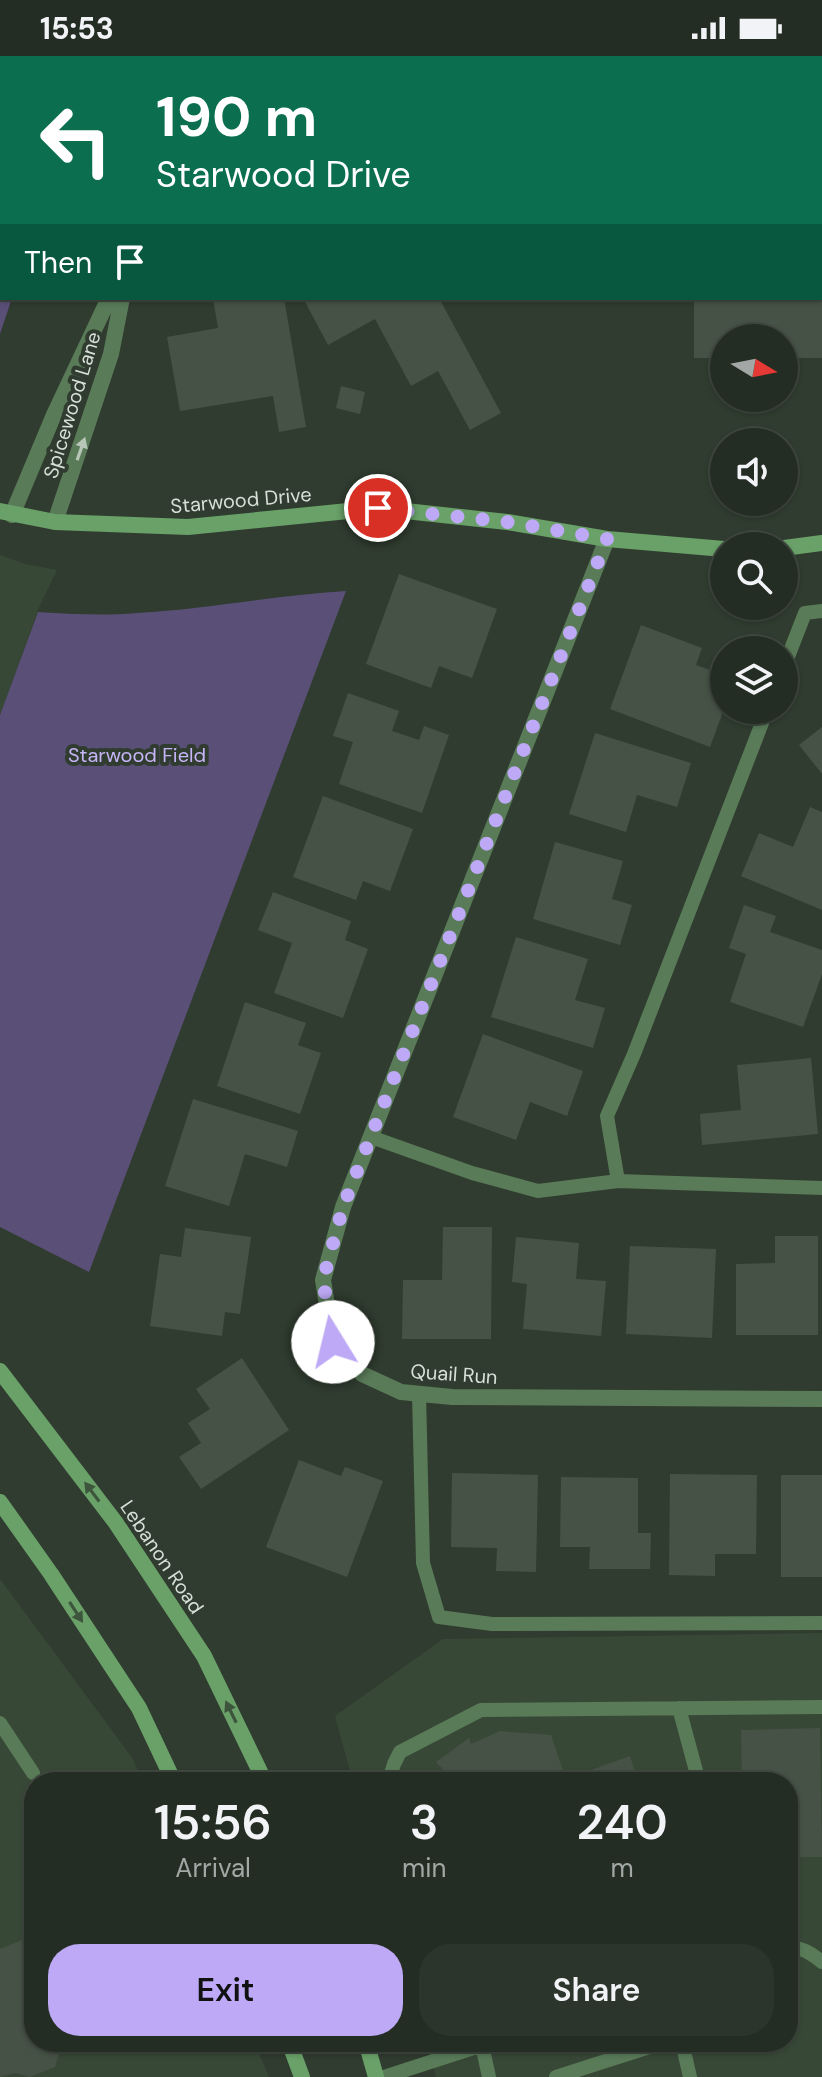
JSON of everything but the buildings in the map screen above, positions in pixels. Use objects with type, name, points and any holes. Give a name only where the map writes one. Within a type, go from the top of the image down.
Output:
[{"type":"main road","name":"Starwood Drive","points":[[6,513],[55,522],[188,527],[378,508],[507,522],[607,539],[710,548]]},
{"type":"main road","points":[[798,546],[822,543]]},
{"type":"main road","name":"Lebanon Road","points":[[0,1371],[116,1523],[204,1656],[260,1772]]},
{"type":"main road","points":[[0,1502],[139,1708],[169,1772]]},
{"type":"main road","points":[[293,2052],[302,2077]]},
{"type":"main road","points":[[369,2052],[376,2077]]},
{"type":"street","name":"Spicewood Lane","points":[[6,513],[108,300]]},
{"type":"street","name":"Spicewood Lane","points":[[55,522],[107,368],[122,300]]},
{"type":"street","name":"Quail Run","points":[[607,539],[343,1207],[323,1280],[333,1342],[362,1374],[401,1392],[452,1397],[822,1399]]},
{"type":"lane","points":[[796,636],[805,613],[822,611]]},
{"type":"lane","points":[[618,1181],[607,1116],[762,724]]},
{"type":"lane","points":[[371,1137],[472,1173],[538,1191],[618,1181],[822,1188]]},
{"type":"lane","points":[[419,1393],[423,1563],[439,1617],[492,1624],[822,1623]]},
{"type":"lane","points":[[392,1772],[400,1752],[481,1710],[822,1707]]},
{"type":"lane","points":[[679,1708],[696,1772]]},
{"type":"lane","points":[[0,1723],[32,1772]]},
{"type":"lane","points":[[798,1947],[822,1962]]},
{"type":"lane","points":[[384,2077],[462,2052]]},
{"type":"lane","points":[[487,2052],[489,2077]]},
{"type":"lane","points":[[556,2077],[634,2052]]},
{"type":"lane","points":[[684,2052],[690,2077]]},
{"type":"shaded area","points":[[0,555],[57,570],[40,605],[0,715]]},
{"type":"shaded area","points":[[0,1579],[133,1759],[138,1772],[24,1772],[24,2052],[258,2052],[269,2077],[0,2077]]},
{"type":"shaded area","points":[[822,1633],[822,2077],[436,2077],[429,2052],[798,2052],[798,1772],[350,1772],[335,1716],[443,1639]]},
{"type":"green space","points":[[0,300],[11,300],[0,334]]},
{"type":"green space","name":"Starwood Field","points":[[346,591],[89,1272],[0,1227],[0,715],[38,612],[125,614]]},
{"type":"route","points":[[333,1342],[323,1280],[343,1207],[607,539],[507,522],[378,508]]}]
